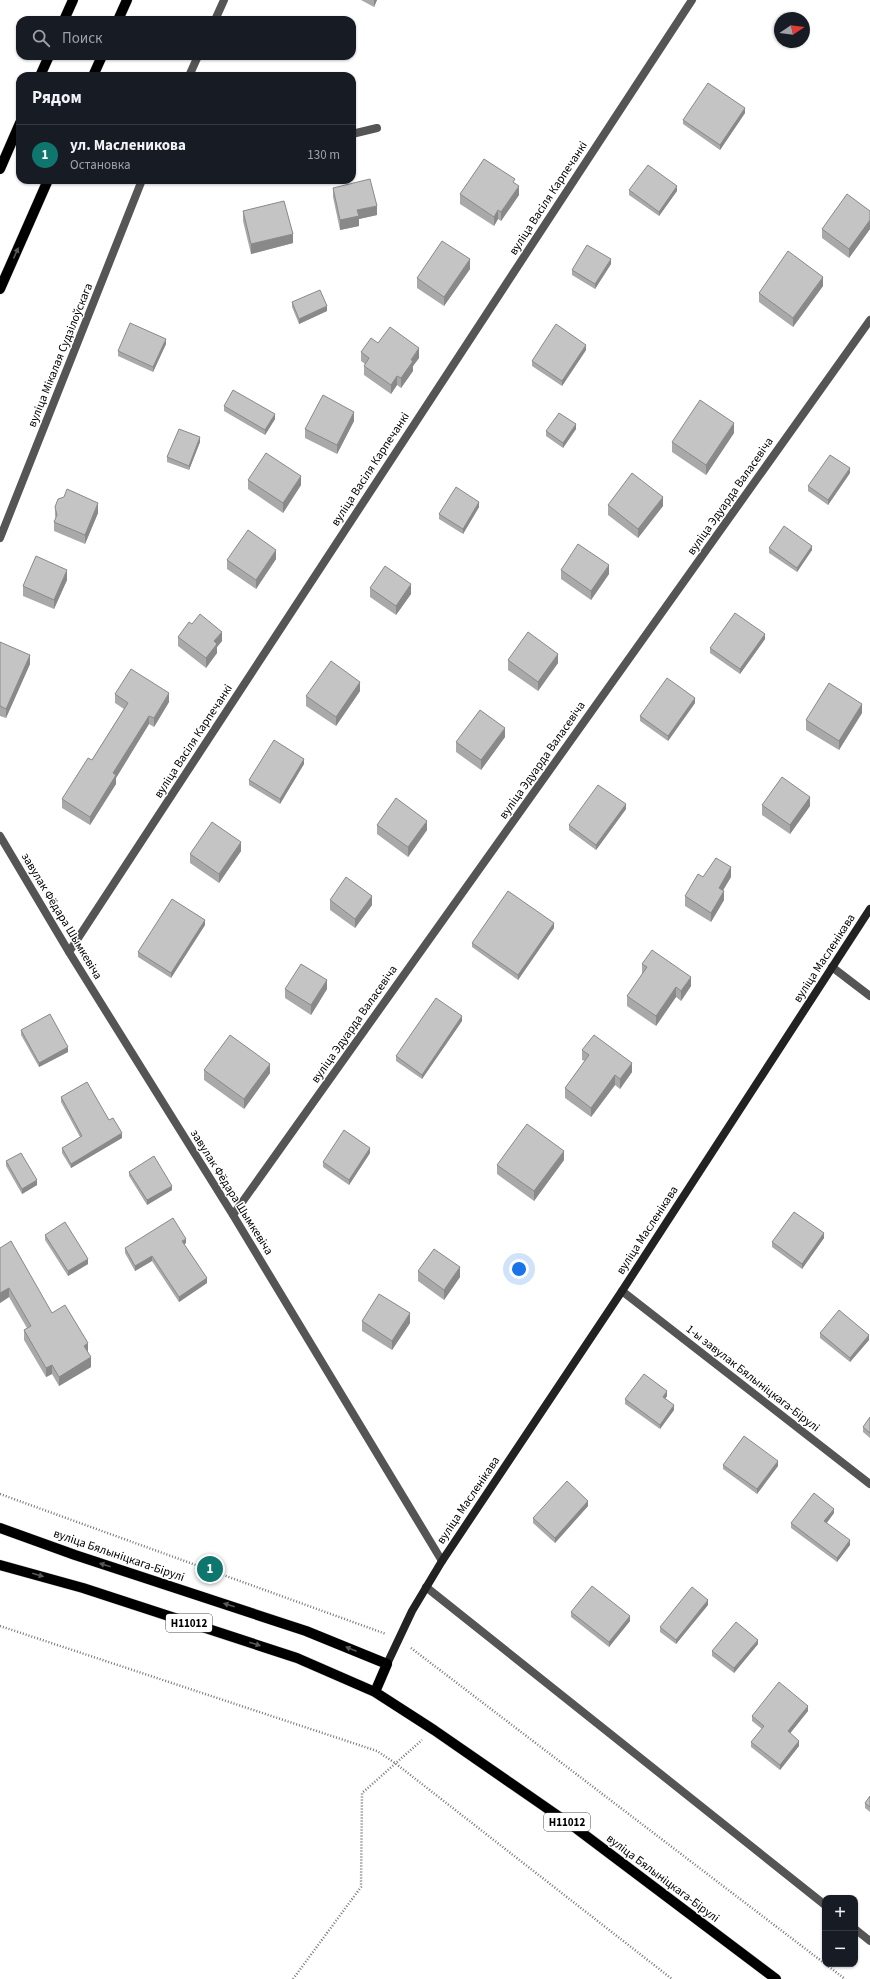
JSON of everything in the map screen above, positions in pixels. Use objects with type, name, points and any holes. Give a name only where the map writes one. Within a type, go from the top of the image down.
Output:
[{"type":"main road","points":[[66,16],[73,0]]},
{"type":"main road","points":[[120,16],[126,0]]},
{"type":"main road","points":[[42,72],[47,60]]},
{"type":"main road","points":[[95,72],[100,60]]},
{"type":"main road","points":[[0,169],[16,131]]},
{"type":"main road","points":[[0,289],[46,184]]},
{"type":"main road","name":"вуліца Масленікава","points":[[442,1561],[622,1291],[870,909]]},
{"type":"main road","name":"вуліца Бялыніцкага-Бірулі","points":[[0,1528],[82,1557],[306,1631],[387,1664]]},
{"type":"main road","points":[[375,1692],[398,1638],[442,1561]]},
{"type":"main road","name":"вуліца Бялыніцкага-Бірулі","points":[[0,1565],[84,1588],[297,1658],[375,1692],[434,1730],[577,1829],[776,1979]]},
{"type":"street","points":[[217,16],[224,0]]},
{"type":"street","name":"вуліца Васіля Карпечанкі","points":[[69,952],[689,1]]},
{"type":"street","points":[[191,72],[196,60]]},
{"type":"street","points":[[356,133],[377,128]]},
{"type":"street","name":"вуліца Мікалая Судзілоўскага","points":[[0,538],[140,184]]},
{"type":"street","name":"вуліца Эдуарда Валасевіча","points":[[233,1215],[870,320]]},
{"type":"street","name":"завулак Фёдара Шымкевіча","points":[[0,836],[69,952],[233,1215],[442,1561]]},
{"type":"street","points":[[832,967],[870,996]]},
{"type":"street","name":"1-ы завулак Бялыніцкага-Бірулі","points":[[622,1291],[870,1484]]},
{"type":"street","points":[[426,1587],[822,1903]]},
{"type":"street","points":[[858,1931],[870,1941]]},
{"type":"path","points":[[0,1494],[398,1638],[845,1979]]},
{"type":"path","points":[[0,1626],[377,1751],[395,1763],[672,1979]]},
{"type":"path","points":[[293,1979],[361,1887],[362,1793],[434,1730]]},
{"type":"building","points":[[708,83],[745,108],[720,145],[683,120]]},
{"type":"building","points":[[484,159],[515,179],[513,182],[519,186],[501,212],[498,210],[494,217],[460,194]]},
{"type":"building","points":[[648,165],[677,186],[659,212],[629,190]]},
{"type":"building","points":[[370,179],[377,206],[357,210],[359,216],[340,220],[333,188],[356,184],[356,182]]},
{"type":"building","points":[[847,194],[870,211],[870,220],[849,249],[822,229]]},
{"type":"building","points":[[284,201],[293,234],[251,244],[243,211]]},
{"type":"building","points":[[442,241],[470,259],[444,297],[417,278]]},
{"type":"building","points":[[587,245],[611,259],[595,284],[572,270]]},
{"type":"building","points":[[788,251],[823,277],[793,318],[759,293]]},
{"type":"building","points":[[320,290],[327,306],[299,319],[292,302]]},
{"type":"building","points":[[130,323],[166,339],[153,367],[118,351]]},
{"type":"building","points":[[556,324],[586,345],[562,381],[532,361]]},
{"type":"building","points":[[390,327],[419,348],[411,360],[413,361],[401,378],[397,376],[391,385],[364,366],[369,358],[361,352],[371,338],[378,343]]},
{"type":"building","points":[[233,390],[275,414],[265,430],[224,406]]},
{"type":"building","points":[[323,395],[354,412],[337,445],[305,429]]},
{"type":"building","points":[[700,400],[734,423],[706,465],[672,442]]},
{"type":"building","points":[[559,413],[576,424],[563,443],[546,431]]},
{"type":"building","points":[[179,429],[200,437],[189,466],[167,457]]},
{"type":"building","points":[[266,453],[301,476],[283,503],[248,480]]},
{"type":"building","points":[[830,455],[850,468],[828,500],[808,486]]},
{"type":"building","points":[[632,473],[663,497],[638,529],[608,505]]},
{"type":"building","points":[[456,487],[479,502],[463,529],[439,514]]},
{"type":"building","points":[[67,489],[98,503],[85,535],[54,522],[57,515],[55,507],[58,499],[64,497]]},
{"type":"building","points":[[784,526],[812,546],[797,568],[769,548]]},
{"type":"building","points":[[248,530],[276,550],[256,580],[227,560]]},
{"type":"building","points":[[578,544],[609,565],[591,591],[561,570]]},
{"type":"building","points":[[36,556],[67,570],[54,600],[23,586]]},
{"type":"building","points":[[385,566],[411,584],[396,606],[370,588]]},
{"type":"building","points":[[735,613],[765,634],[740,669],[710,648]]},
{"type":"building","points":[[200,614],[222,632],[214,641],[217,644],[206,658],[178,637],[189,622],[192,624]]},
{"type":"building","points":[[528,632],[558,654],[538,682],[508,660]]},
{"type":"building","points":[[0,642],[30,655],[6,709],[0,706]]},
{"type":"building","points":[[331,661],[360,682],[336,717],[306,696]]},
{"type":"building","points":[[131,669],[169,693],[154,718],[149,716],[113,773],[116,775],[90,817],[62,799],[88,758],[92,760],[128,703],[115,694]]},
{"type":"building","points":[[667,678],[695,698],[668,736],[640,716]]},
{"type":"building","points":[[829,683],[862,704],[839,741],[806,720]]},
{"type":"building","points":[[480,710],[505,728],[481,760],[456,742]]},
{"type":"building","points":[[274,740],[304,759],[280,799],[249,780]]},
{"type":"building","points":[[782,777],[810,797],[790,825],[762,805]]},
{"type":"building","points":[[598,785],[626,804],[596,845],[569,825]]},
{"type":"building","points":[[396,798],[427,821],[408,847],[377,825]]},
{"type":"building","points":[[212,822],[241,842],[219,874],[190,854]]},
{"type":"building","points":[[716,858],[731,867],[719,888],[724,891],[711,913],[685,896],[698,874],[703,877]]},
{"type":"building","points":[[346,877],[372,896],[355,919],[330,900]]},
{"type":"building","points":[[508,891],[554,923],[518,975],[472,943]]},
{"type":"building","points":[[172,899],[205,920],[171,973],[138,952]]},
{"type":"building","points":[[652,950],[691,977],[681,991],[676,987],[656,1016],[627,996],[647,967],[642,964]]},
{"type":"building","points":[[301,964],[327,980],[311,1005],[285,989]]},
{"type":"building","points":[[436,998],[462,1016],[422,1075],[396,1056]]},
{"type":"building","points":[[50,1014],[68,1047],[39,1063],[21,1030]]},
{"type":"building","points":[[230,1035],[270,1064],[244,1099],[204,1070]]},
{"type":"building","points":[[594,1035],[632,1063],[620,1079],[615,1075],[591,1108],[565,1088],[589,1055],[582,1050]]},
{"type":"building","points":[[87,1082],[109,1120],[113,1118],[122,1133],[71,1164],[62,1148],[82,1136],[61,1097]]},
{"type":"building","points":[[527,1124],[564,1151],[534,1191],[497,1165]]},
{"type":"building","points":[[344,1130],[370,1148],[349,1180],[323,1162]]},
{"type":"building","points":[[21,1153],[37,1180],[22,1189],[6,1161]]},
{"type":"building","points":[[154,1156],[172,1186],[147,1200],[129,1172]]},
{"type":"building","points":[[794,1212],[824,1233],[802,1264],[772,1242]]},
{"type":"building","points":[[173,1218],[186,1239],[182,1241],[207,1278],[179,1297],[152,1256],[135,1266],[125,1248]]},
{"type":"building","points":[[65,1222],[88,1259],[68,1271],[45,1235]]},
{"type":"building","points":[[11,1241],[52,1313],[65,1305],[88,1343],[84,1346],[91,1357],[59,1377],[52,1365],[46,1368],[24,1330],[31,1326],[9,1288],[0,1293],[0,1248]]},
{"type":"building","points":[[434,1249],[460,1267],[444,1290],[418,1271]]},
{"type":"building","points":[[379,1294],[410,1313],[392,1341],[362,1321]]},
{"type":"building","points":[[839,1310],[869,1335],[850,1358],[820,1333]]},
{"type":"building","points":[[644,1374],[667,1391],[663,1397],[674,1405],[660,1425],[625,1399]]},
{"type":"building","points":[[870,1417],[870,1433],[863,1427]]},
{"type":"building","points":[[744,1436],[778,1461],[757,1489],[723,1465]]},
{"type":"building","points":[[567,1481],[588,1501],[555,1538],[533,1518]]},
{"type":"building","points":[[814,1493],[834,1509],[824,1521],[850,1540],[837,1558],[791,1523]]},
{"type":"building","points":[[592,1586],[630,1616],[609,1642],[571,1612]]},
{"type":"building","points":[[692,1587],[708,1600],[676,1640],[660,1627]]},
{"type":"building","points":[[736,1622],[758,1640],[734,1668],[712,1651]]},
{"type":"building","points":[[779,1682],[808,1706],[788,1731],[799,1741],[780,1765],[751,1742],[764,1726],[752,1716]]},
{"type":"building","points":[[870,1796],[870,1807],[865,1803]]},
{"type":"place","name":"ул. Масленикова","points":[[210,1569]]}]
